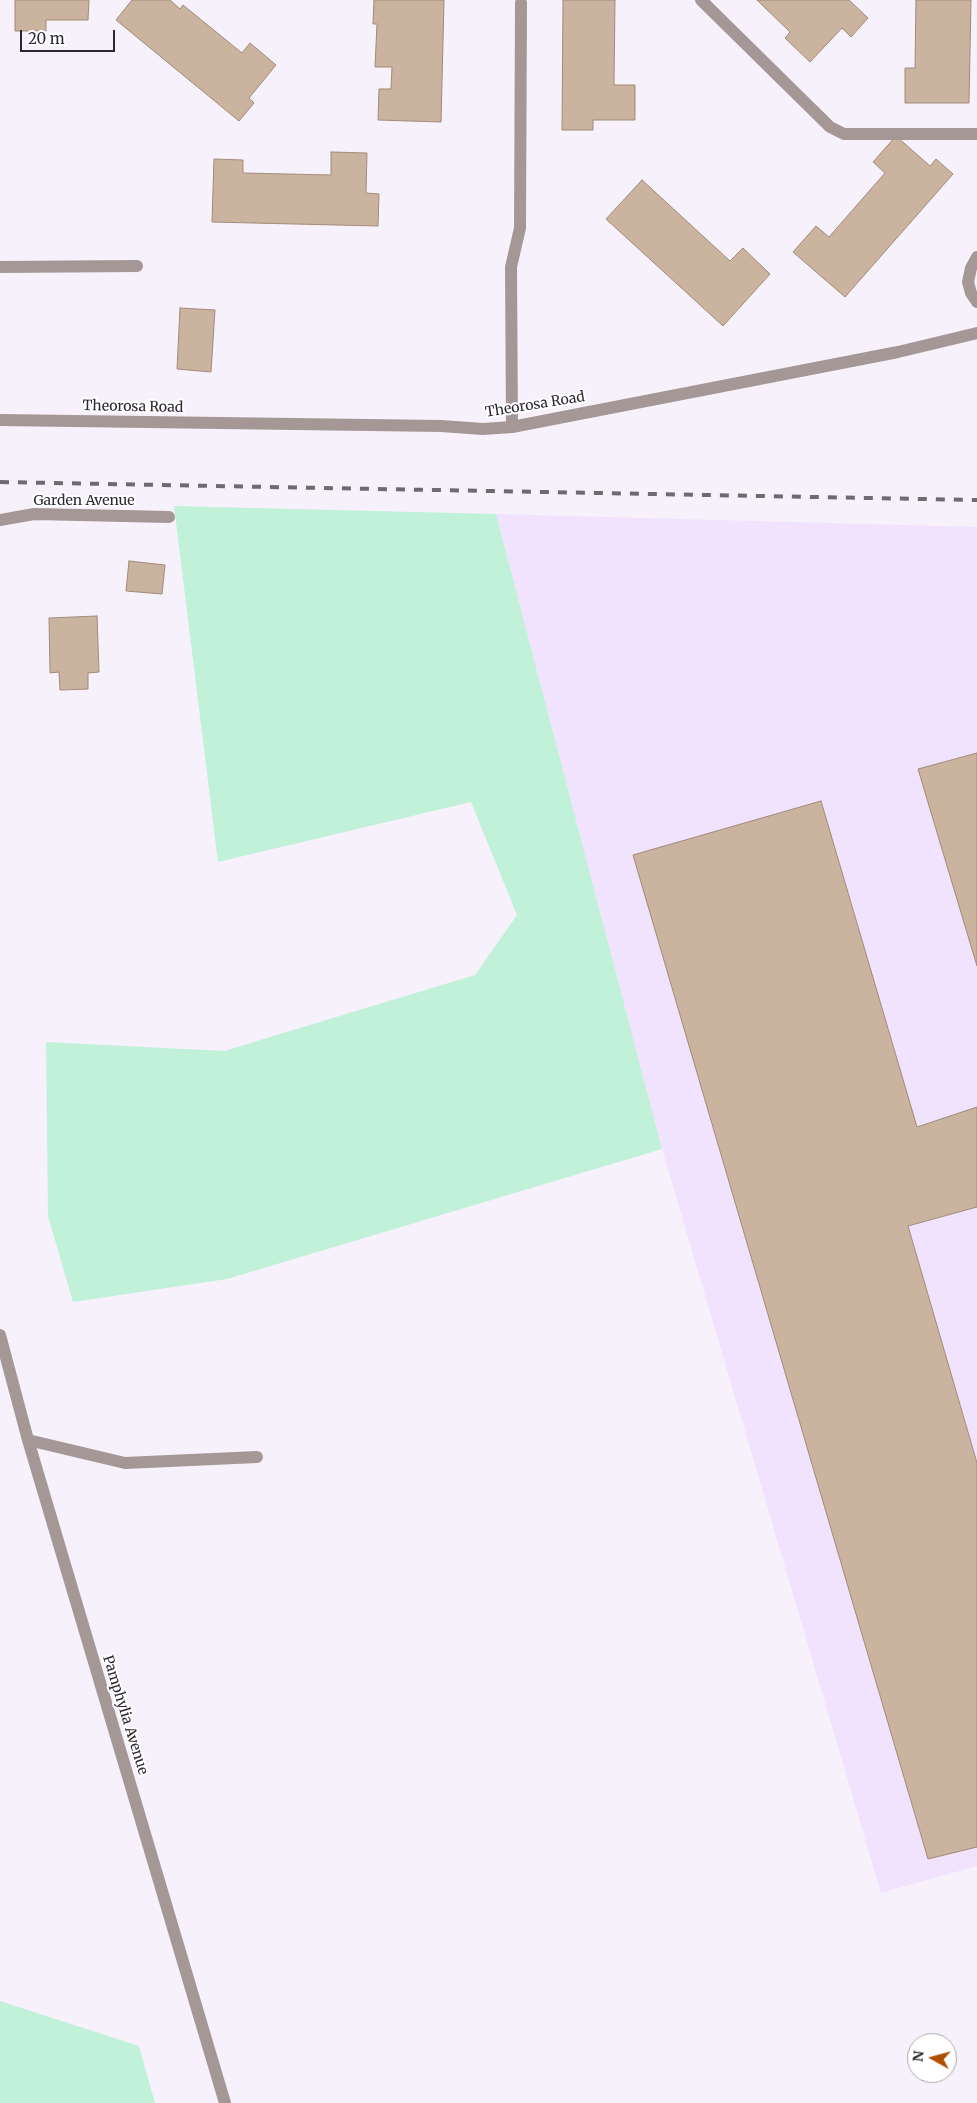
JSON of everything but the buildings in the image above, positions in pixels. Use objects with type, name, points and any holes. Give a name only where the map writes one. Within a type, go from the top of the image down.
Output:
[{"type":"street","points":[[700,0],[830,127],[844,134],[977,134]]},
{"type":"street","points":[[512,427],[510,267],[520,228],[521,3]]},
{"type":"street","points":[[977,257],[971,268],[968,282],[970,293],[977,302]]},
{"type":"street","points":[[0,267],[137,266]]},
{"type":"street","name":"Theorosa Road","points":[[0,420],[431,426],[483,429],[512,427],[898,352],[977,333]]},
{"type":"street","name":"Garden Avenue","points":[[0,520],[34,514],[169,517]]},
{"type":"street","name":"Pamphylia Avenue","points":[[0,1335],[28,1440],[225,2103]]},
{"type":"street","points":[[28,1440],[125,1463],[257,1457]]},
{"type":"shaded area","points":[[496,514],[977,527],[977,1866],[881,1893],[662,1149]]},
{"type":"green space","points":[[174,506],[496,514],[662,1149],[227,1279],[73,1302],[48,1216],[46,1042],[224,1051],[475,975],[517,915],[471,802],[218,862]]},
{"type":"green space","points":[[0,2001],[139,2046],[155,2103],[0,2103]]},
{"type":"railway","points":[[0,482],[977,500]]}]
